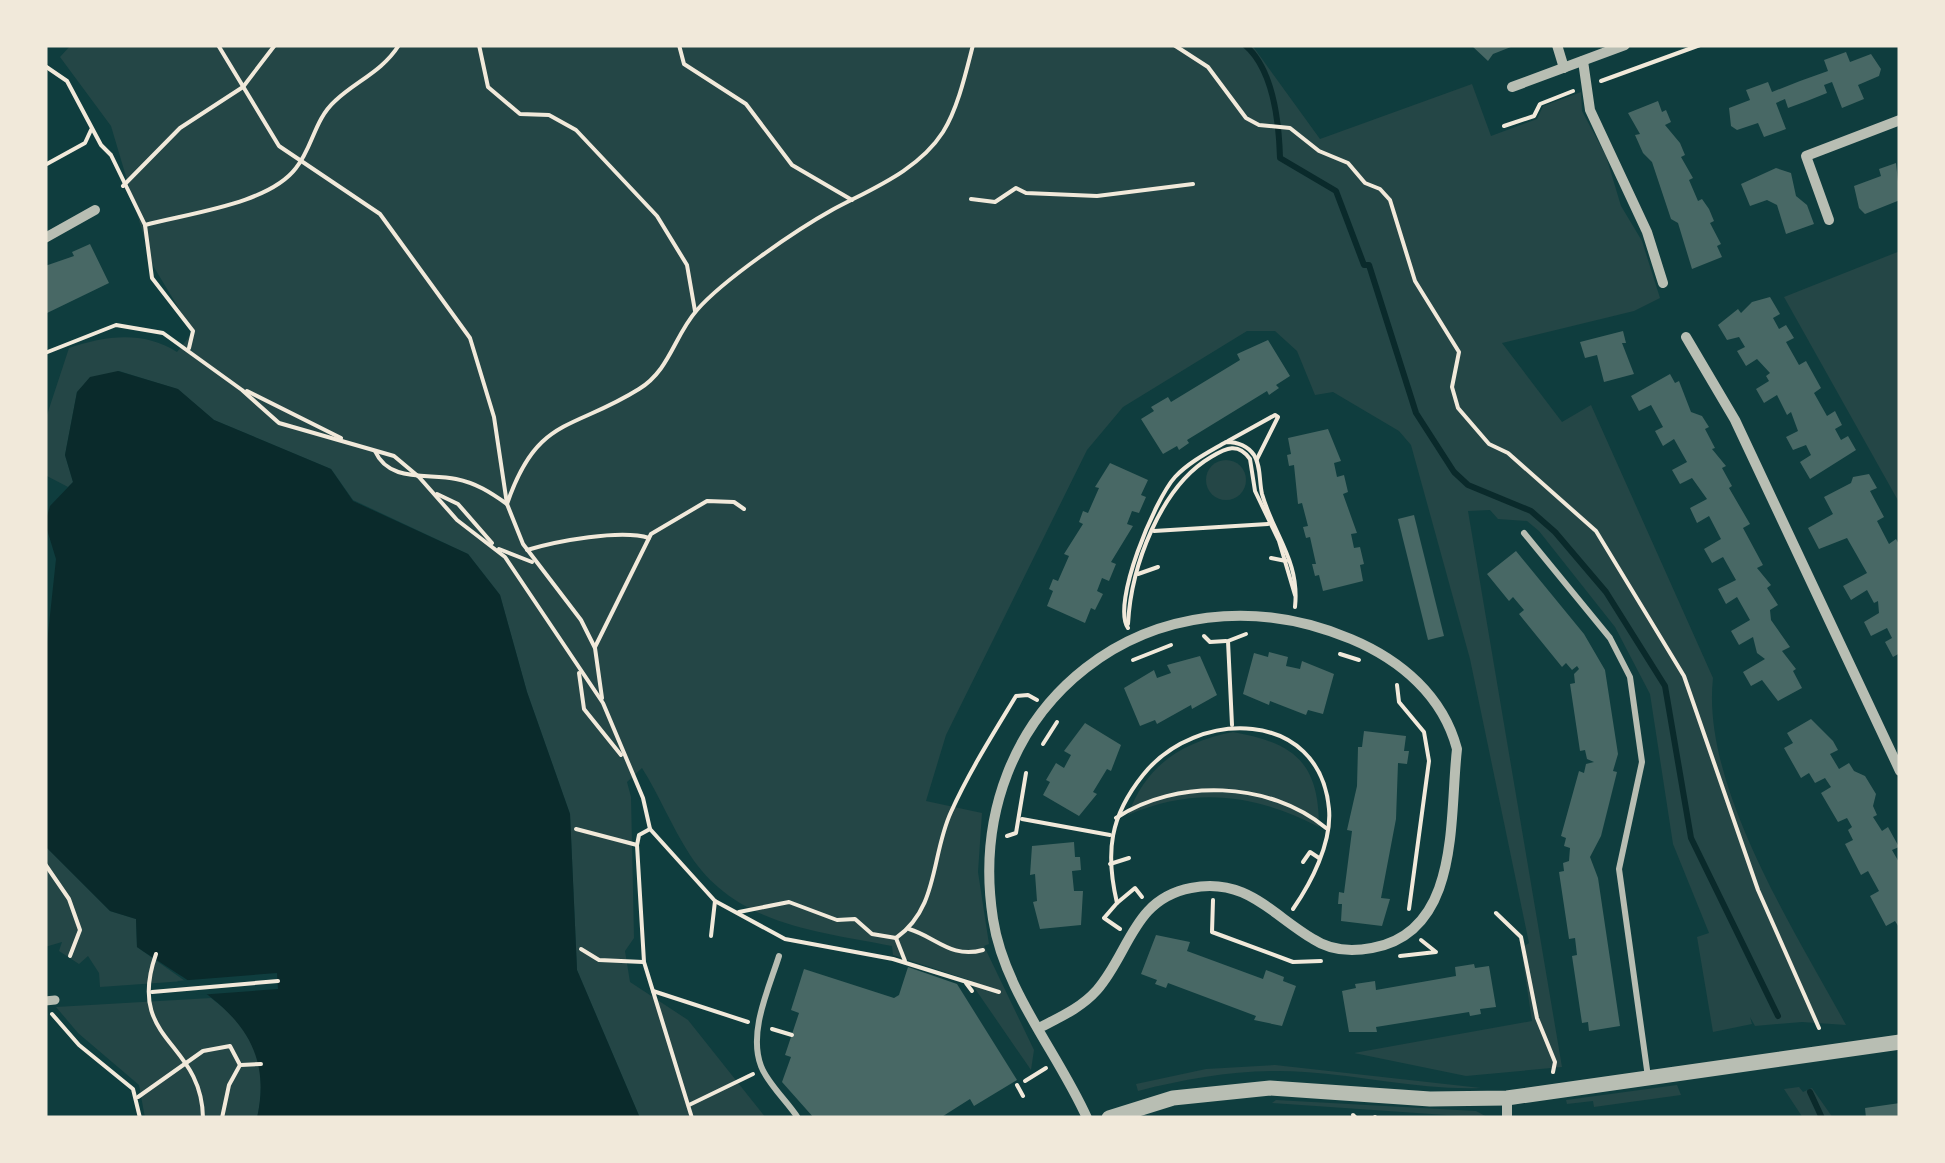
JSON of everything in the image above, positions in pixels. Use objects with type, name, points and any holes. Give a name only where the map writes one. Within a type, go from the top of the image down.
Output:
[{"type":"street","points":[[1557,45],[1564,68]]},
{"type":"street","points":[[1512,87],[1625,45]]},
{"type":"street","points":[[1582,61],[1590,110],[1614,156],[1632,208],[1647,232],[1663,283]]},
{"type":"street","points":[[1829,220],[1806,156],[1900,120]]},
{"type":"street","points":[[45,238],[94,210]]},
{"type":"street","points":[[1686,337],[1735,420],[1900,770]]},
{"type":"street","points":[[1039,1028],[1078,1008],[1098,989],[1145,910],[1188,888],[1213,886],[1250,893],[1309,937],[1334,950],[1386,946],[1412,932],[1438,898],[1458,749],[1452,727],[1435,699],[1406,670],[1374,648],[1294,619],[1220,614],[1130,633],[1045,706],[1023,740],[997,799],[989,885],[994,924],[1007,966],[1039,1028],[1086,1118]]},
{"type":"street","points":[[1109,1118],[1173,1098],[1270,1088],[1444,1100],[1507,1098],[1900,1042]]},
{"type":"street","points":[[1507,1098],[1508,1118]]},
{"type":"lane","points":[[1524,533],[1610,638],[1630,677],[1642,762],[1619,869],[1648,1078]]},
{"type":"lane","points":[[779,956],[760,1025],[761,1070],[798,1118]]},
{"type":"path","points":[[218,45],[279,146],[380,214],[470,338],[494,417],[506,504],[536,563],[581,620],[595,648],[603,703]]},
{"type":"path","points":[[123,186],[180,128],[243,87],[274,45]]},
{"type":"path","points":[[145,225],[267,194],[286,181],[300,163],[319,119],[337,98],[370,78],[399,45]]},
{"type":"path","points":[[479,45],[488,87],[520,114],[549,115],[576,130],[657,216],[687,265],[695,311]]},
{"type":"path","points":[[679,45],[684,64],[746,104],[792,165],[852,200]]},
{"type":"path","points":[[506,504],[520,466],[532,453],[556,429],[638,390],[655,376],[674,354],[695,311],[795,234],[924,155],[945,130],[973,45]]},
{"type":"path","points":[[1174,45],[1208,68],[1246,118],[1290,128],[1318,151],[1348,162],[1365,183],[1380,189],[1390,200],[1415,282],[1459,352],[1452,387],[1458,408],[1488,444],[1508,453],[1596,531],[1684,676],[1758,890],[1820,1028]]},
{"type":"path","points":[[45,66],[67,81],[101,145],[111,154],[145,225],[152,278],[193,330],[189,350]]},
{"type":"path","points":[[45,165],[85,142],[92,127]]},
{"type":"path","points":[[85,142],[101,145]]},
{"type":"path","points":[[971,200],[995,202],[1016,188],[1026,193],[1097,196],[1193,184]]},
{"type":"path","points":[[45,353],[116,325],[162,333],[242,390],[279,423],[344,439]]},
{"type":"path","points":[[242,390],[344,439],[394,456],[419,477],[456,520],[495,548],[536,563]]},
{"type":"path","points":[[1130,633],[1122,602],[1163,492],[1190,464],[1275,414],[1278,417],[1256,459]]},
{"type":"path","points":[[1226,444],[1250,459],[1255,491],[1286,561],[1296,597]]},
{"type":"path","points":[[1130,633],[1129,598],[1164,502],[1176,483],[1226,444],[1247,447],[1256,459],[1263,498],[1292,557],[1294,619]]},
{"type":"path","points":[[375,451],[392,470],[484,487],[506,504]]},
{"type":"path","points":[[433,492],[458,504],[495,548],[603,703],[643,798],[650,829],[715,901],[784,939],[906,963],[1009,995]]},
{"type":"path","points":[[595,648],[650,538],[707,501],[734,502],[744,509]]},
{"type":"path","points":[[1154,531],[1268,524]]},
{"type":"path","points":[[528,550],[556,542],[635,533],[650,538]]},
{"type":"path","points":[[1271,558],[1286,561]]},
{"type":"path","points":[[1138,574],[1158,567]]},
{"type":"path","points":[[1194,638],[1228,640],[1244,638],[1248,631],[1262,633]]},
{"type":"path","points":[[1228,640],[1232,725]]},
{"type":"path","points":[[1118,666],[1181,641]]},
{"type":"path","points":[[1330,648],[1356,661],[1367,658]]},
{"type":"path","points":[[578,668],[584,709],[626,759]]},
{"type":"path","points":[[1388,957],[1436,952],[1412,932],[1408,905],[1429,761],[1424,732],[1399,702],[1396,682]]},
{"type":"path","points":[[736,912],[789,902],[837,920],[862,921],[872,934],[896,938],[909,929],[928,895],[950,814],[1016,696],[1028,695],[1045,706]]},
{"type":"path","points":[[1035,758],[1061,715]]},
{"type":"path","points":[[1128,936],[1104,918],[1117,903],[1110,864],[1110,835],[1116,818],[1129,792],[1154,760],[1191,736],[1232,725],[1278,735],[1316,770],[1329,810],[1315,873],[1288,918]]},
{"type":"path","points":[[1000,844],[1016,833],[1026,772]]},
{"type":"path","points":[[1116,818],[1136,805],[1167,795],[1241,791],[1303,812],[1326,828]]},
{"type":"path","points":[[1020,818],[1110,835]]},
{"type":"path","points":[[576,829],[638,845]]},
{"type":"path","points":[[650,829],[638,835],[644,962],[692,1118]]},
{"type":"path","points":[[1303,862],[1310,852],[1319,858]]},
{"type":"path","points":[[1110,864],[1129,858]]},
{"type":"path","points":[[45,864],[69,899],[80,930],[70,956]]},
{"type":"path","points":[[1213,886],[1212,932],[1293,962],[1328,961]]},
{"type":"path","points":[[711,936],[715,901]]},
{"type":"path","points":[[1496,913],[1520,937],[1537,1018],[1555,1062],[1553,1073]]},
{"type":"path","points":[[909,929],[924,933],[943,948],[966,953],[988,948]]},
{"type":"path","points":[[896,938],[906,963]]},
{"type":"path","points":[[581,950],[599,960],[644,962]]},
{"type":"path","points":[[156,954],[146,984],[150,1012],[157,1028],[197,1079],[203,1118]]},
{"type":"path","points":[[152,992],[278,981]]},
{"type":"path","points":[[966,983],[972,992]]},
{"type":"path","points":[[653,991],[792,1036]]},
{"type":"path","points":[[48,1002],[79,1045],[138,1096],[140,1118]]},
{"type":"path","points":[[138,1096],[203,1050],[221,1044],[230,1046],[240,1065]]},
{"type":"path","points":[[240,1065],[261,1064]]},
{"type":"path","points":[[222,1118],[229,1085],[240,1065]]},
{"type":"path","points":[[1024,1080],[1047,1068]]},
{"type":"path","points":[[688,1106],[761,1070]]},
{"type":"path","points":[[1017,1085],[1023,1096]]},
{"type":"shaded area","points":[[71,45],[1252,45],[1320,139],[1472,84],[1491,136],[1537,119],[1543,106],[1581,92],[1582,111],[1606,156],[1621,206],[1642,241],[1660,298],[1634,311],[1502,343],[1562,422],[1591,405],[1713,678],[1713,720],[1736,810],[1778,902],[1846,1025],[1802,1022],[1755,1026],[1750,1017],[1752,1024],[1713,1032],[1697,937],[1709,933],[1673,844],[1650,694],[1615,627],[1539,531],[1527,521],[1498,519],[1490,510],[1468,511],[1562,1067],[1466,1076],[1354,1053],[1532,1021],[1521,948],[1529,943],[1470,659],[1411,445],[1399,431],[1333,392],[1315,395],[1297,351],[1275,331],[1247,331],[1123,407],[1087,450],[946,735],[926,801],[982,813],[978,872],[989,944],[984,946],[1034,1050],[1031,1070],[969,980],[893,955],[892,946],[780,921],[730,897],[690,855],[642,768],[627,782],[631,797],[634,938],[625,951],[630,982],[688,1020],[766,1118],[640,1118],[577,970],[570,814],[527,692],[500,595],[468,554],[353,500],[331,469],[214,420],[177,389],[119,371],[77,392],[65,455],[73,482],[68,487],[45,475],[45,421],[69,348],[123,337],[151,340],[177,352],[193,332],[152,264],[111,126],[60,57]]},
{"type":"shaded area","points":[[1900,251],[1900,504],[1784,297]]},
{"type":"shaded area","points":[[118,371],[178,389],[214,420],[331,469],[353,501],[468,554],[500,595],[527,692],[570,814],[577,970],[640,1118],[257,1118],[261,1086],[246,1034],[210,996],[137,947],[136,919],[110,911],[45,846],[45,662],[56,559],[45,523],[50,506],[73,482],[65,455],[77,392],[90,377]]},
{"type":"shaded area","points":[[1226,460],[1240,466],[1246,480],[1240,494],[1226,500],[1212,494],[1206,480],[1212,466]]},
{"type":"shaded area","points":[[1233,732],[1272,742],[1299,759],[1314,786],[1319,827],[1272,807],[1225,798],[1177,800],[1128,815],[1145,782],[1168,759],[1198,742]]},
{"type":"shaded area","points":[[45,846],[110,911],[136,919],[137,947],[185,981],[100,987],[99,973],[88,956],[79,964],[59,951],[62,942],[45,947]]},
{"type":"shaded area","points":[[211,998],[238,1023],[255,1050],[261,1082],[257,1118],[145,1118],[139,1085],[78,1033],[56,1007]]},
{"type":"shaded area","points":[[1275,1065],[1481,1088],[1284,1071],[1221,1075],[1138,1091],[1136,1084],[1206,1069]]},
{"type":"shaded area","points":[[1677,1085],[1681,1095],[1594,1107],[1593,1101],[1567,1104],[1566,1100]]},
{"type":"shaded area","points":[[1799,1087],[1803,1092],[1812,1088],[1833,1118],[1803,1118],[1784,1089]]},
{"type":"shaded area","points":[[1276,1100],[1476,1111],[1489,1118],[1272,1103]]},
{"type":"pier","points":[[277,973],[278,989],[198,995],[177,981]]},
{"type":"building","points":[[1471,45],[1516,45],[1493,54],[1488,61]]},
{"type":"building","points":[[1846,52],[1850,62],[1871,54],[1881,69],[1879,76],[1858,85],[1864,99],[1842,108],[1832,82],[1824,85],[1827,93],[1807,101],[1788,108],[1785,99],[1776,103],[1786,129],[1764,137],[1758,123],[1737,130],[1731,126],[1729,108],[1750,100],[1746,90],[1768,82],[1772,92],[1828,71],[1824,60]]},
{"type":"building","points":[[1658,101],[1671,122],[1665,125],[1685,155],[1681,157],[1693,178],[1689,180],[1698,201],[1702,199],[1709,209],[1714,221],[1710,223],[1721,244],[1717,246],[1722,257],[1692,269],[1678,223],[1671,219],[1652,162],[1643,153],[1635,135],[1640,134],[1628,113]]},
{"type":"building","points":[[1896,163],[1900,200],[1865,214],[1859,208],[1854,186],[1881,176],[1879,169]]},
{"type":"building","points":[[1776,168],[1791,173],[1796,196],[1807,205],[1814,224],[1786,234],[1777,205],[1767,200],[1750,206],[1741,184]]},
{"type":"building","points":[[90,244],[109,283],[45,314],[45,266],[74,256],[72,252]]},
{"type":"building","points":[[1770,297],[1780,314],[1773,318],[1779,329],[1786,325],[1794,338],[1786,342],[1799,365],[1806,361],[1821,388],[1814,393],[1827,416],[1835,411],[1842,425],[1835,429],[1841,440],[1848,436],[1856,450],[1810,479],[1800,462],[1811,455],[1806,445],[1793,450],[1786,437],[1798,431],[1791,412],[1787,415],[1777,395],[1764,403],[1756,389],[1769,381],[1766,376],[1770,373],[1757,359],[1746,366],[1737,351],[1745,347],[1739,337],[1727,340],[1718,325],[1738,309],[1741,313],[1752,302]]},
{"type":"building","points":[[1623,331],[1626,343],[1622,343],[1634,374],[1604,382],[1597,355],[1585,358],[1580,342]]},
{"type":"building","points":[[1268,340],[1290,376],[1276,385],[1279,388],[1269,395],[1267,391],[1187,440],[1189,443],[1179,450],[1177,446],[1163,454],[1141,419],[1154,411],[1151,407],[1168,397],[1171,402],[1240,360],[1237,354]]},
{"type":"building","points":[[1670,374],[1675,383],[1679,381],[1691,412],[1702,416],[1709,427],[1705,429],[1715,448],[1712,449],[1726,466],[1722,468],[1732,486],[1729,488],[1750,524],[1743,528],[1763,565],[1757,568],[1771,585],[1767,588],[1778,605],[1770,610],[1771,620],[1790,647],[1782,651],[1796,669],[1793,671],[1802,688],[1778,701],[1762,680],[1751,686],[1743,672],[1765,659],[1757,653],[1753,637],[1739,645],[1731,631],[1750,620],[1737,597],[1726,604],[1718,589],[1736,580],[1723,557],[1712,563],[1704,549],[1721,539],[1709,516],[1697,523],[1690,508],[1707,499],[1692,478],[1680,484],[1672,470],[1687,462],[1674,439],[1663,446],[1655,431],[1663,427],[1651,405],[1639,411],[1631,396]]},
{"type":"building","points":[[1328,429],[1341,461],[1334,463],[1337,477],[1344,475],[1348,492],[1343,494],[1357,533],[1351,534],[1354,548],[1360,547],[1364,564],[1360,565],[1363,581],[1323,591],[1312,564],[1316,564],[1310,537],[1306,538],[1303,527],[1308,526],[1302,503],[1298,504],[1294,465],[1289,466],[1287,455],[1291,454],[1288,438]]},
{"type":"building","points":[[1110,463],[1148,480],[1141,495],[1146,497],[1139,513],[1132,511],[1127,524],[1133,526],[1111,562],[1116,564],[1109,581],[1102,578],[1097,591],[1103,594],[1085,623],[1047,606],[1053,591],[1049,589],[1053,579],[1058,581],[1069,556],[1064,554],[1083,524],[1079,522],[1083,511],[1088,513],[1099,488],[1095,487]]},
{"type":"building","points":[[1869,474],[1877,488],[1870,491],[1884,517],[1877,521],[1889,544],[1896,539],[1900,546],[1900,653],[1893,657],[1885,642],[1892,638],[1887,628],[1871,636],[1864,622],[1879,613],[1878,601],[1874,603],[1867,590],[1851,600],[1843,586],[1867,573],[1847,538],[1819,549],[1808,528],[1833,514],[1824,497],[1851,483],[1853,477]]},
{"type":"building","points":[[1414,515],[1444,636],[1428,640],[1398,519]]},
{"type":"building","points":[[1516,551],[1584,634],[1605,670],[1618,754],[1613,771],[1617,772],[1601,836],[1590,857],[1598,878],[1620,1026],[1589,1031],[1588,1022],[1582,1023],[1572,956],[1577,955],[1575,938],[1569,939],[1559,872],[1564,871],[1563,863],[1569,861],[1570,848],[1564,846],[1566,838],[1561,836],[1579,771],[1584,773],[1586,764],[1594,762],[1587,759],[1585,750],[1580,751],[1570,684],[1575,683],[1574,674],[1579,669],[1577,666],[1572,670],[1566,663],[1562,667],[1519,614],[1524,610],[1513,597],[1509,601],[1487,574]]},
{"type":"building","points":[[1269,652],[1288,657],[1286,666],[1300,669],[1302,661],[1334,674],[1323,714],[1308,710],[1306,715],[1243,694],[1254,653],[1268,657]]},
{"type":"building","points":[[1200,656],[1217,695],[1157,724],[1155,720],[1140,726],[1124,688],[1154,670],[1157,678],[1171,673],[1167,665]]},
{"type":"building","points":[[1811,719],[1833,741],[1838,750],[1830,754],[1839,769],[1849,763],[1854,771],[1865,776],[1876,794],[1873,806],[1877,815],[1873,817],[1882,831],[1888,827],[1899,847],[1892,850],[1900,864],[1900,929],[1895,921],[1886,926],[1870,896],[1879,891],[1868,871],[1861,875],[1845,844],[1853,840],[1848,830],[1852,827],[1847,818],[1838,822],[1821,793],[1831,787],[1825,778],[1815,783],[1809,773],[1801,778],[1784,748],[1793,743],[1787,733]]},
{"type":"building","points":[[1085,723],[1121,745],[1111,771],[1107,769],[1093,792],[1097,794],[1079,816],[1043,795],[1050,782],[1046,780],[1056,763],[1064,768],[1071,755],[1064,751]]},
{"type":"building","points":[[1364,731],[1406,736],[1404,751],[1409,751],[1407,764],[1398,763],[1396,819],[1381,898],[1390,899],[1382,926],[1341,921],[1342,904],[1338,904],[1339,892],[1344,893],[1352,831],[1347,830],[1357,786],[1358,747],[1362,747]]},
{"type":"building","points":[[1074,842],[1081,870],[1072,871],[1074,891],[1083,891],[1081,925],[1040,929],[1033,902],[1037,901],[1035,874],[1030,875],[1032,846]]},
{"type":"building","points":[[1156,935],[1190,942],[1187,951],[1263,979],[1266,970],[1284,977],[1283,981],[1296,986],[1282,1026],[1254,1020],[1256,1016],[1168,983],[1166,988],[1155,984],[1157,980],[1141,974]]},
{"type":"building","points":[[1474,964],[1475,968],[1489,966],[1496,1007],[1480,1009],[1481,1014],[1470,1016],[1469,1012],[1376,1027],[1377,1032],[1349,1032],[1342,991],[1375,981],[1376,990],[1456,976],[1455,967]]},
{"type":"building","points":[[908,967],[957,984],[1017,1080],[974,1106],[970,1099],[940,1118],[814,1118],[782,1082],[791,1057],[785,1055],[799,1013],[791,1010],[804,969],[894,998],[899,995]]},
{"type":"building","points":[[1900,1103],[1900,1118],[1866,1118],[1865,1108]]},
{"type":"waterway","points":[[1245,45],[1269,82],[1280,158],[1336,191],[1364,265],[1369,265],[1416,413],[1454,472],[1468,485],[1531,511],[1555,532],[1606,592],[1665,686],[1691,838],[1778,1016]]},
{"type":"waterway","points":[[1810,1092],[1822,1118]]}]
